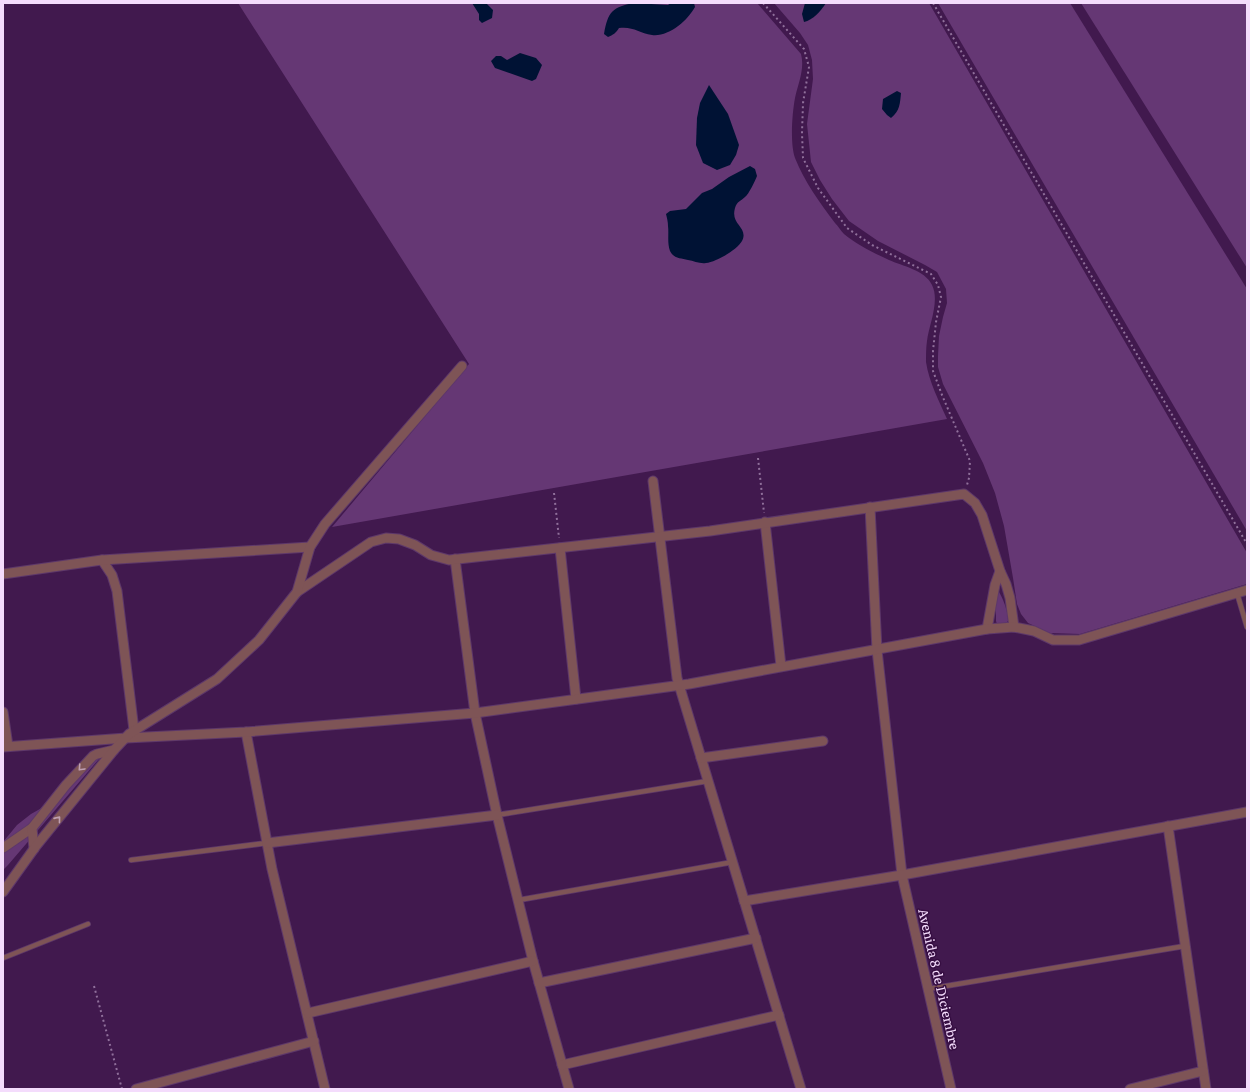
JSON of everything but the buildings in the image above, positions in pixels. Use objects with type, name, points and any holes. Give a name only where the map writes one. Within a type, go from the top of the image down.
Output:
[{"type":"street","points":[[297,592],[310,547],[325,524],[462,366]]},
{"type":"street","points":[[653,481],[661,536],[677,678],[801,1089]]},
{"type":"street","points":[[3,892],[34,850],[114,750],[134,730],[217,679],[259,640],[297,592],[371,542],[386,538],[399,539],[415,544],[431,555],[449,560],[661,536],[964,494],[975,504],[982,514],[1008,591],[1014,627]]},
{"type":"street","name":"Avenida 8 de Diciembre","points":[[870,507],[877,650],[902,875],[951,1089]]},
{"type":"street","points":[[765,522],[781,666]]},
{"type":"street","points":[[3,574],[102,560],[310,547]]},
{"type":"street","points":[[560,548],[576,699]]},
{"type":"street","points":[[455,559],[475,712],[497,814],[533,961],[569,1089]]},
{"type":"street","points":[[102,560],[112,575],[117,592],[134,730]]},
{"type":"street","points":[[987,629],[995,585],[1000,571]]},
{"type":"street","points":[[3,712],[5,747],[126,738],[246,732],[475,712],[679,685],[987,629],[1014,627],[1034,631],[1053,640],[1079,640],[1247,590]]},
{"type":"street","points":[[246,732],[272,869],[326,1089]]},
{"type":"street","points":[[701,758],[823,741]]},
{"type":"street","points":[[3,848],[32,828],[66,785],[91,758],[97,754],[114,750]]},
{"type":"street","points":[[744,901],[902,875],[1247,812]]},
{"type":"street","points":[[267,843],[497,814]]},
{"type":"street","points":[[1168,826],[1206,1089]]},
{"type":"street","points":[[32,828],[34,850]]},
{"type":"street","points":[[539,983],[756,938]]},
{"type":"street","points":[[308,1013],[533,961]]},
{"type":"street","points":[[562,1065],[779,1015]]},
{"type":"street","points":[[136,1089],[314,1041]]},
{"type":"street","points":[[1130,1089],[1203,1071]]},
{"type":"lane","points":[[1237,593],[1247,627]]},
{"type":"lane","points":[[497,814],[708,781]]},
{"type":"lane","points":[[131,860],[267,843]]},
{"type":"lane","points":[[519,900],[733,862]]},
{"type":"lane","points":[[3,958],[88,924]]},
{"type":"lane","points":[[928,989],[1185,946]]},
{"type":"path","points":[[763,3],[804,49],[809,67],[803,103],[803,158],[818,188],[847,228],[872,244],[931,274],[938,285],[941,297],[936,322],[933,351],[933,372],[970,460],[969,478],[964,494]]},
{"type":"path","points":[[933,3],[1247,544]]},
{"type":"path","points":[[758,458],[765,522]]},
{"type":"path","points":[[554,493],[560,548]]},
{"type":"path","points":[[94,986],[122,1089]]},
{"type":"shaded area","points":[[238,3],[757,3],[801,54],[802,71],[793,112],[792,145],[799,167],[813,192],[835,223],[849,238],[877,255],[919,272],[929,280],[932,285],[935,298],[927,341],[926,362],[932,384],[947,419],[332,527],[469,364]]},
{"type":"shaded area","points":[[774,3],[929,3],[1247,553],[1247,584],[1080,634],[1050,633],[1028,623],[1021,614],[1017,604],[1004,526],[995,493],[983,463],[943,384],[938,367],[939,336],[947,303],[946,289],[937,272],[878,241],[849,221],[820,180],[811,162],[807,124],[813,79],[812,60],[808,45],[800,33]]},
{"type":"shaded area","points":[[938,3],[1070,3],[1247,289],[1247,531]]},
{"type":"shaded area","points":[[1081,3],[1247,3],[1247,268]]},
{"type":"shaded area","points":[[998,590],[1005,605],[1008,621],[1006,623],[997,624],[996,591]]},
{"type":"shaded area","points":[[103,750],[105,752],[3,870],[3,842],[17,825],[31,814],[47,805]]},
{"type":"water","points":[[472,3],[486,3],[493,10],[492,18],[482,23],[479,20],[479,14]]},
{"type":"water","points":[[634,3],[668,5],[671,3],[694,3],[695,7],[682,23],[671,31],[665,33],[652,35],[632,29],[619,28],[614,34],[608,37],[604,34],[607,20],[612,12],[621,6]]},
{"type":"water","points":[[805,3],[826,3],[816,15],[804,22],[802,14]]},
{"type":"water","points":[[520,53],[536,58],[542,65],[536,79],[532,81],[495,68],[491,61],[496,56],[501,56],[507,60]]},
{"type":"water","points":[[709,85],[728,114],[739,145],[736,155],[730,165],[717,170],[703,163],[696,145],[697,118],[700,103]]},
{"type":"water","points":[[897,91],[901,93],[900,103],[898,110],[891,118],[882,109],[883,99]]},
{"type":"water","points":[[750,166],[755,169],[757,176],[748,193],[737,204],[734,214],[743,232],[744,236],[742,241],[736,248],[726,255],[706,263],[674,256],[669,248],[668,223],[666,214],[670,211],[686,209],[702,193],[712,189],[729,177]]}]
